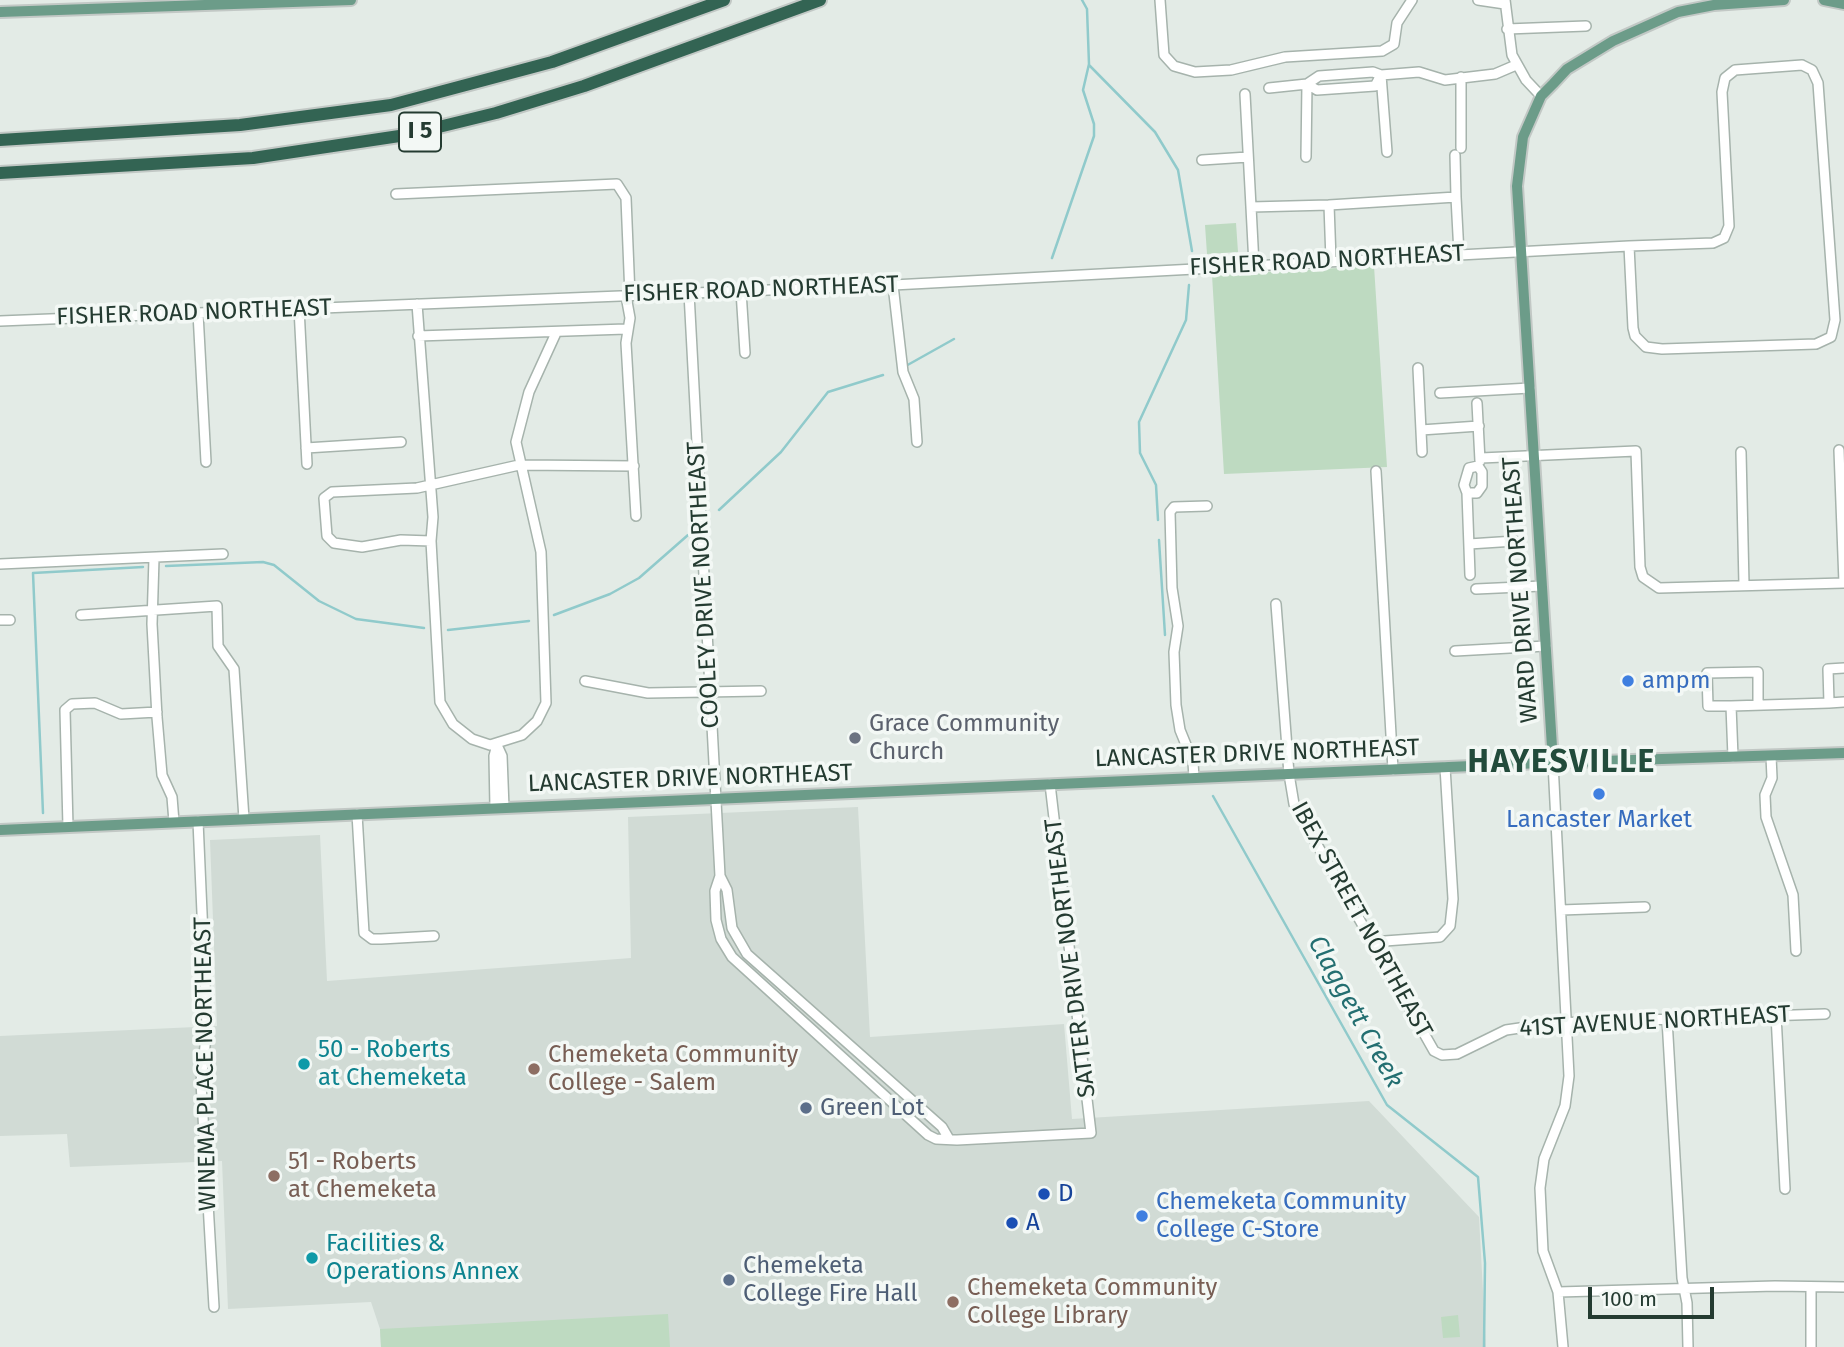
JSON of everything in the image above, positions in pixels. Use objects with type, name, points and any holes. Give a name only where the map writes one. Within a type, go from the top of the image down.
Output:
[{"type":"highway","points":[[599,46],[701,0]]},
{"type":"highway","name":"I 5","points":[[0,140],[163,131],[332,115],[462,88],[599,46],[724,0]]},
{"type":"highway","name":"I 5","points":[[0,173],[253,158],[407,135],[561,93],[820,0]]},
{"type":"main road","points":[[0,12],[351,0]]},
{"type":"main road","name":"WARD DRIVE NORTHEAST","points":[[1553,763],[1522,250],[1518,161],[1523,137],[1541,96],[1567,69],[1586,56],[1656,20],[1714,5],[1784,0]]},
{"type":"main road","points":[[1824,0],[1844,4]]},
{"type":"main road","name":"LANCASTER DRIVE NORTHEAST","points":[[0,830],[1445,767],[1844,754]]},
{"type":"street","points":[[1160,0],[1164,55],[1174,66],[1195,72],[1231,70],[1285,57],[1382,51],[1394,44],[1397,23],[1412,0]]},
{"type":"street","points":[[1478,0],[1503,1],[1516,65],[1541,96]]},
{"type":"street","points":[[1507,29],[1586,26]]},
{"type":"street","points":[[1269,88],[1307,84],[1319,76],[1373,72],[1381,75],[1412,71],[1438,79],[1495,74],[1516,65]]},
{"type":"street","name":"FISHER ROAD NORTHEAST","points":[[0,321],[893,285],[1522,250],[1629,246],[1713,243],[1724,238],[1729,226],[1722,92],[1725,78],[1735,70],[1802,65],[1812,70],[1818,83],[1835,320],[1831,337],[1816,344],[1662,349],[1646,347],[1635,335],[1633,328],[1629,246]]},
{"type":"street","points":[[1307,84],[1317,89],[1375,86],[1381,75]]},
{"type":"street","points":[[1381,75],[1387,152]]},
{"type":"street","points":[[1459,254],[1456,197],[1461,77]]},
{"type":"street","points":[[1306,157],[1307,84]]},
{"type":"street","points":[[1245,94],[1254,265]]},
{"type":"street","points":[[1202,160],[1248,157]]},
{"type":"street","points":[[396,194],[617,184],[626,198],[630,318],[626,329],[636,516]]},
{"type":"street","points":[[1251,207],[1456,197]]},
{"type":"street","points":[[1329,205],[1331,260]]},
{"type":"street","points":[[893,285],[903,372],[914,399],[917,442]]},
{"type":"street","points":[[741,291],[745,353]]},
{"type":"street","name":"COOLEY DRIVE NORTHEAST","points":[[689,293],[720,876],[715,891],[716,920],[721,939],[732,957],[928,1135],[936,1139],[950,1139],[1091,1133]]},
{"type":"street","points":[[417,303],[433,517],[431,541],[440,702],[447,718],[465,735],[483,744],[498,745],[514,740],[531,727],[543,711],[548,690],[541,605],[541,552],[519,465],[516,442],[522,413],[555,333]]},
{"type":"street","points":[[299,308],[307,464]]},
{"type":"street","points":[[198,313],[206,462]]},
{"type":"street","points":[[418,336],[626,329]]},
{"type":"street","points":[[1418,368],[1422,452]]},
{"type":"street","points":[[1440,393],[1530,388]]},
{"type":"street","points":[[1467,493],[1477,493],[1482,486],[1477,403]]},
{"type":"street","points":[[1421,430],[1479,426]]},
{"type":"street","points":[[306,449],[401,442]]},
{"type":"street","points":[[1470,575],[1467,493],[1464,485],[1466,472],[1479,462],[1534,455],[1636,451],[1640,567],[1650,585],[1658,588],[1844,583],[1839,450]]},
{"type":"street","points":[[1741,452],[1744,585]]},
{"type":"street","points":[[431,541],[401,540],[362,547],[334,543],[327,536],[324,499],[332,492],[412,489],[519,465],[634,466]]},
{"type":"street","points":[[1376,471],[1393,770]]},
{"type":"street","points":[[1194,778],[1193,762],[1180,730],[1176,705],[1174,652],[1178,626],[1172,588],[1170,512],[1174,507],[1207,506]]},
{"type":"street","points":[[1469,544],[1515,541]]},
{"type":"street","points":[[0,564],[223,554]]},
{"type":"street","points":[[154,558],[156,712],[162,775],[172,797],[174,822]]},
{"type":"street","points":[[1476,589],[1542,586]]},
{"type":"street","name":"IBEX STREET NORTHEAST","points":[[1276,604],[1289,774],[1294,804],[1430,1046],[1442,1055],[1449,1055]]},
{"type":"street","points":[[81,615],[216,606],[218,646],[234,669],[244,819]]},
{"type":"street","points":[[1455,650],[1546,646]]},
{"type":"street","points":[[1829,703],[1828,669],[1844,668]]},
{"type":"street","points":[[1758,705],[1758,672],[1707,673],[1708,706],[1731,706],[1844,702]]},
{"type":"street","points":[[585,681],[648,693],[761,691]]},
{"type":"street","points":[[68,827],[65,710],[72,704],[95,703],[121,714],[156,712]]},
{"type":"street","points":[[1731,706],[1733,757]]},
{"type":"street","points":[[498,745],[494,756],[499,808]]},
{"type":"street","points":[[1771,756],[1772,778],[1765,796],[1766,817],[1793,895],[1796,951]]},
{"type":"street","name":"WARD DRIVE NORTHEAST","points":[[1553,763],[1568,1090],[1565,1106],[1544,1159],[1540,1188],[1543,1251],[1558,1292],[1563,1347]]},
{"type":"street","points":[[1371,942],[1432,938],[1446,933],[1453,919],[1445,767]]},
{"type":"street","name":"SATTER DRIVE NORTHEAST","points":[[1050,784],[1091,1133]]},
{"type":"street","points":[[357,814],[364,933],[372,939],[434,936]]},
{"type":"street","name":"WINEMA PLACE NORTHEAST","points":[[198,821],[207,1028],[201,1082],[214,1307]]},
{"type":"street","name":"COOLEY DRIVE NORTHEAST","points":[[720,876],[727,890],[732,928],[747,954],[942,1128],[950,1139]]},
{"type":"street","points":[[1561,911],[1645,907]]},
{"type":"street","name":"41ST AVENUE NORTHEAST","points":[[1449,1055],[1506,1030],[1566,1022],[1825,1014]]},
{"type":"street","points":[[1776,1015],[1785,1189]]},
{"type":"street","points":[[1667,1019],[1688,1347]]},
{"type":"street","points":[[1811,1287],[1811,1347]]},
{"type":"street","points":[[1558,1292],[1844,1287]]},
{"type":"shaded area","name":"Chemeketa Community College - Salem","points":[[858,807],[870,1037],[1064,1024],[1072,1119],[1369,1101],[1479,1217],[1486,1347],[381,1347],[380,1329],[371,1302],[228,1309],[222,1161],[70,1167],[67,1134],[0,1136],[0,1036],[217,1026],[210,840],[320,835],[327,981],[631,958],[628,817]]},
{"type":"green space","points":[[1236,223],[1238,252],[1207,254],[1205,225]]},
{"type":"green space","points":[[1374,266],[1387,467],[1224,474],[1212,275]]},
{"type":"green space","points":[[668,1314],[670,1347],[381,1347],[380,1329]]},
{"type":"green space","points":[[1458,1315],[1460,1337],[1443,1338],[1441,1317]]},
{"type":"waterway","name":"Claggett Creek","points":[[1052,258],[1094,136],[1094,124],[1083,90],[1089,64],[1087,9],[1082,0]]},
{"type":"waterway","name":"Claggett Creek","points":[[1089,65],[1155,132],[1178,170],[1192,251]]},
{"type":"waterway","name":"Claggett Creek","points":[[1158,520],[1156,485],[1140,453],[1139,422],[1186,320],[1189,285]]},
{"type":"waterway","name":"Claggett Creek","points":[[904,367],[954,339]]},
{"type":"waterway","name":"Claggett Creek","points":[[719,510],[781,452],[828,392],[883,375]]},
{"type":"waterway","name":"Claggett Creek","points":[[554,615],[610,594],[639,578],[688,535]]},
{"type":"waterway","name":"Claggett Creek","points":[[1159,540],[1165,635]]},
{"type":"waterway","name":"Claggett Creek","points":[[166,566],[263,562],[274,565],[319,601],[356,619],[424,628]]},
{"type":"waterway","name":"Claggett Creek","points":[[43,813],[33,573],[143,567]]},
{"type":"waterway","name":"Claggett Creek","points":[[448,630],[529,621]]},
{"type":"waterway","name":"Claggett Creek","points":[[1213,796],[1387,1105],[1478,1177],[1485,1263],[1484,1347]]},
{"type":"place","name":"ampm","points":[[1628,681]]},
{"type":"place","name":"Grace Community Church","points":[[855,738]]},
{"type":"place","name":"Lancaster Market","points":[[1599,794]]},
{"type":"place","name":"50 - Roberts at Chemeketa","points":[[304,1064]]},
{"type":"place","name":"Chemeketa Community College - Salem","points":[[534,1069]]},
{"type":"place","name":"Green Lot","points":[[806,1108]]},
{"type":"place","name":"51 - Roberts at Chemeketa","points":[[274,1176]]},
{"type":"place","name":"D","points":[[1044,1194]]},
{"type":"place","name":"Chemeketa Community College C-Store","points":[[1142,1216]]},
{"type":"place","name":"A","points":[[1012,1223]]},
{"type":"place","name":"Facilities & Operations Annex","points":[[312,1258]]},
{"type":"place","name":"Chemeketa College Fire Hall","points":[[729,1280]]},
{"type":"place","name":"Chemeketa Community College Library","points":[[953,1302]]},
{"type":"district","name":"HAYESVILLE","points":[[1562,763]]}]
